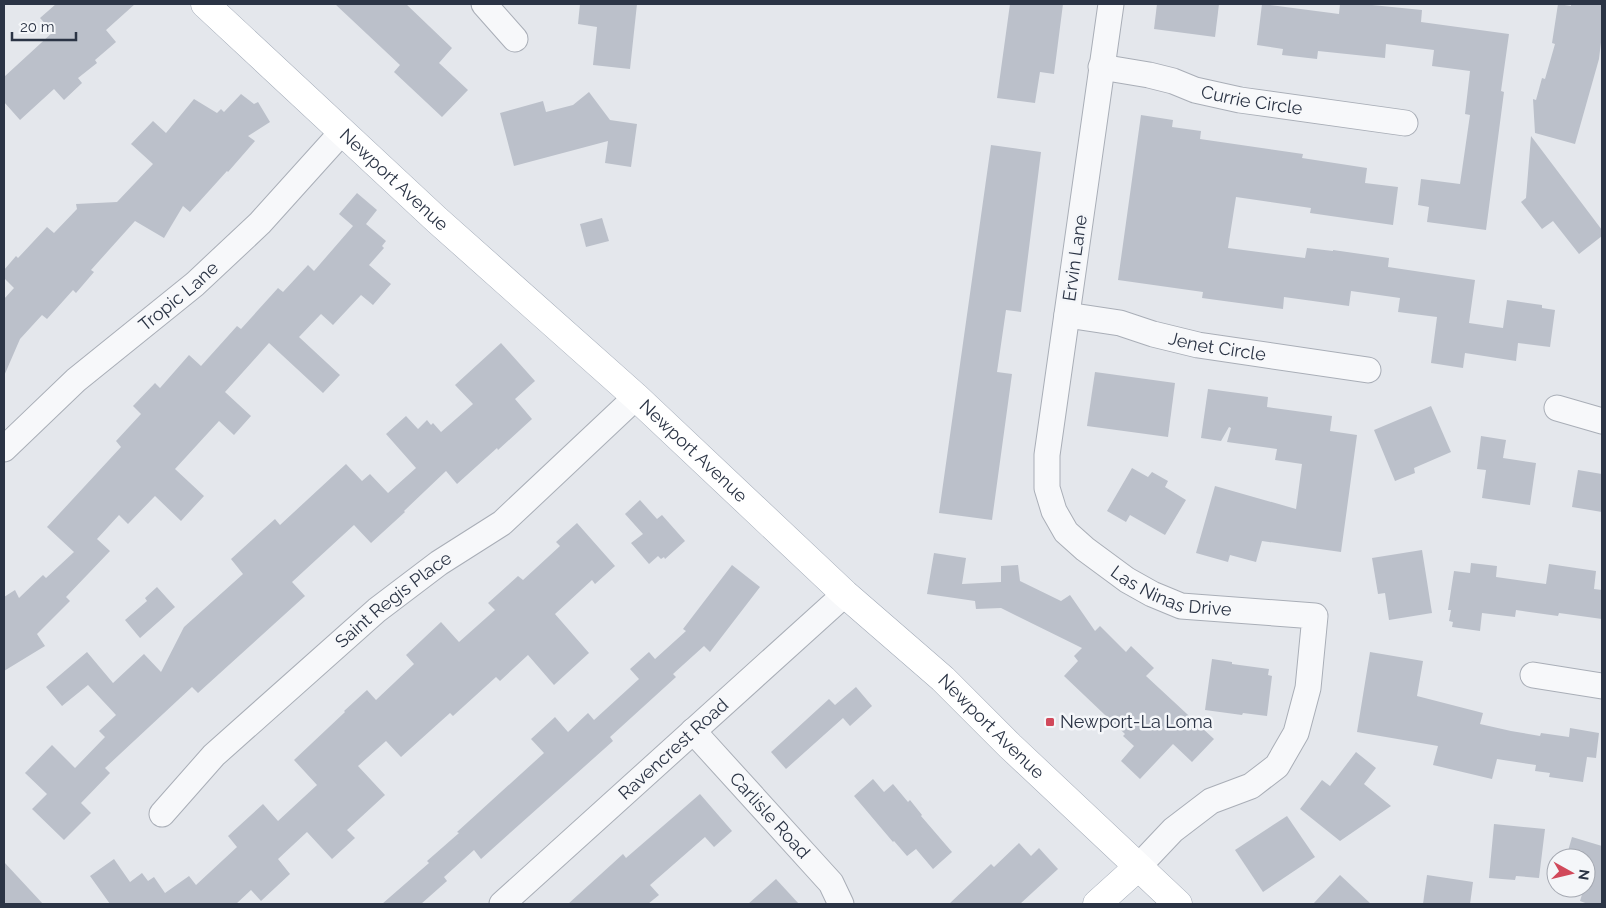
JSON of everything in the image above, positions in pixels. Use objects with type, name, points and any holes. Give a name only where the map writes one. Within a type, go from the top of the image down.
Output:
[{"type":"main road","name":"Newport Avenue","points":[[205,4],[437,220],[636,397],[845,594],[943,679],[1178,904]]},
{"type":"main road","points":[[1097,904],[1138,867]]},
{"type":"street","points":[[484,4],[515,39]]},
{"type":"street","name":"Ervin Lane","points":[[1054,511],[1046,488],[1047,455],[1110,4]]},
{"type":"street","name":"Currie Circle","points":[[1101,67],[1150,75],[1195,90],[1240,100],[1405,124]]},
{"type":"street","name":"Tropic Lane","points":[[4,449],[76,380],[196,284],[260,222],[342,132]]},
{"type":"street","name":"Jenet Circle","points":[[1067,315],[1120,323],[1153,334],[1198,345],[1368,370]]},
{"type":"street","name":"Saint Regis Place","points":[[162,814],[214,755],[377,610],[439,563],[502,524],[636,397]]},
{"type":"street","points":[[1557,408],[1602,421]]},
{"type":"street","name":"Las Ninas Drive","points":[[1054,511],[1066,532],[1085,549],[1127,580],[1152,594],[1181,606],[1315,616],[1308,688],[1296,733],[1277,766],[1251,786],[1212,801],[1173,830],[1138,867]]},
{"type":"street","name":"Ravencrest Road","points":[[502,904],[845,594]]},
{"type":"street","points":[[1533,675],[1602,686]]},
{"type":"street","name":"Carlisle Road","points":[[693,731],[831,882],[841,904]]},
{"type":"building","points":[[56,4],[135,4],[106,30],[116,42],[95,60],[97,63],[78,78],[82,83],[64,100],[54,89],[20,120],[4,102],[4,77],[53,32],[40,18]]},
{"type":"building","points":[[335,4],[406,4],[452,48],[439,63],[468,90],[442,117],[394,72],[400,65]]},
{"type":"building","points":[[580,4],[637,4],[630,69],[593,65],[597,27],[578,24]]},
{"type":"building","points":[[1010,4],[1063,4],[1054,74],[1040,72],[1035,103],[997,98]]},
{"type":"building","points":[[1157,4],[1219,4],[1215,37],[1154,29]]},
{"type":"building","points":[[1262,4],[1339,14],[1340,4],[1362,4],[1422,10],[1421,22],[1509,34],[1501,91],[1504,92],[1486,230],[1427,222],[1429,207],[1418,205],[1421,179],[1460,184],[1470,115],[1465,114],[1470,71],[1432,66],[1434,50],[1386,44],[1385,58],[1318,51],[1317,59],[1282,55],[1283,49],[1257,45]]},
{"type":"building","points":[[1558,4],[1571,6],[1571,4],[1602,4],[1602,34],[1599,59],[1575,144],[1535,133],[1533,99],[1536,100],[1542,78],[1545,79],[1555,44],[1552,43]]},
{"type":"building","points":[[589,92],[610,120],[637,124],[631,167],[605,163],[608,141],[514,166],[500,113],[543,101],[546,112],[573,105]]},
{"type":"building","points":[[241,94],[254,104],[258,102],[270,122],[248,136],[255,141],[190,212],[183,206],[164,238],[135,221],[91,270],[94,272],[76,293],[73,290],[47,319],[42,315],[20,339],[4,376],[4,299],[14,288],[4,278],[4,270],[47,227],[54,233],[77,209],[76,204],[117,202],[153,164],[131,144],[153,121],[166,133],[194,99],[217,113],[221,109],[224,112]]},
{"type":"building","points":[[1141,115],[1173,120],[1172,127],[1201,131],[1200,139],[1303,154],[1302,158],[1367,168],[1365,183],[1398,187],[1393,225],[1310,213],[1311,208],[1236,197],[1228,248],[1305,258],[1307,248],[1333,250],[1389,258],[1388,267],[1475,280],[1469,323],[1503,328],[1507,300],[1542,305],[1542,308],[1555,310],[1550,347],[1518,343],[1516,361],[1465,353],[1463,368],[1431,363],[1437,317],[1398,312],[1400,298],[1351,291],[1349,306],[1284,297],[1283,309],[1202,298],[1203,292],[1118,280]]},
{"type":"building","points":[[1531,136],[1602,230],[1602,236],[1579,254],[1553,221],[1542,229],[1521,202],[1526,198]]},
{"type":"building","points":[[991,145],[1041,152],[1021,312],[1006,310],[997,372],[1012,374],[992,520],[939,513]]},
{"type":"building","points":[[357,193],[377,210],[366,224],[386,241],[382,246],[384,248],[369,265],[391,284],[373,305],[361,295],[333,325],[321,314],[299,337],[340,375],[323,393],[269,343],[225,392],[251,416],[234,435],[219,421],[175,469],[204,496],[181,521],[155,496],[128,524],[119,515],[97,539],[110,551],[66,597],[70,601],[37,634],[45,646],[4,671],[4,597],[15,590],[19,598],[43,575],[46,578],[74,552],[47,527],[121,447],[116,441],[141,414],[133,406],[155,383],[160,388],[189,355],[201,366],[237,326],[241,329],[278,288],[283,292],[308,265],[314,271],[353,226],[339,214]]},
{"type":"building","points":[[602,218],[609,241],[586,247],[580,224]]},
{"type":"building","points":[[501,343],[535,381],[515,399],[532,419],[457,484],[446,471],[371,543],[354,525],[292,582],[305,596],[198,693],[192,687],[105,768],[110,773],[81,803],[91,813],[64,840],[32,809],[47,794],[25,773],[52,745],[75,768],[105,737],[99,731],[116,715],[88,685],[62,706],[46,687],[87,652],[113,683],[144,654],[161,672],[184,627],[243,574],[231,559],[275,519],[280,525],[346,464],[362,481],[370,474],[388,493],[416,468],[386,434],[406,416],[418,429],[427,420],[431,425],[433,423],[441,432],[473,404],[455,385]]},
{"type":"building","points":[[1095,372],[1175,383],[1168,437],[1087,426]]},
{"type":"building","points":[[1208,389],[1268,397],[1267,407],[1332,416],[1330,431],[1357,435],[1341,552],[1262,541],[1256,562],[1230,555],[1228,562],[1196,553],[1215,486],[1296,509],[1302,464],[1275,460],[1277,449],[1227,442],[1231,428],[1229,427],[1221,441],[1201,438]]},
{"type":"building","points":[[1431,406],[1451,452],[1414,468],[1415,473],[1395,481],[1374,430]]},
{"type":"building","points":[[1481,436],[1506,440],[1503,458],[1536,463],[1530,505],[1482,498],[1486,470],[1477,469]]},
{"type":"building","points":[[1132,468],[1148,477],[1152,472],[1168,481],[1165,487],[1186,500],[1165,535],[1130,515],[1126,522],[1107,511]]},
{"type":"building","points":[[1578,470],[1602,474],[1602,512],[1572,507]]},
{"type":"building","points":[[640,500],[657,519],[662,515],[685,541],[665,559],[664,557],[661,559],[658,556],[649,564],[631,543],[643,534],[625,514]]},
{"type":"building","points":[[577,523],[615,566],[595,584],[592,580],[555,614],[589,653],[554,685],[528,655],[500,681],[496,677],[453,716],[450,713],[401,757],[386,741],[358,766],[385,795],[347,830],[355,838],[332,859],[307,832],[278,859],[290,874],[261,901],[251,890],[236,904],[110,904],[90,876],[114,859],[130,882],[142,873],[148,881],[154,877],[165,893],[189,876],[196,885],[237,847],[228,836],[263,804],[278,821],[317,785],[294,760],[367,690],[376,700],[414,664],[406,655],[441,622],[459,642],[495,610],[488,603],[518,576],[523,580],[560,546],[556,542]]},
{"type":"building","points":[[1422,550],[1432,613],[1389,620],[1385,593],[1378,594],[1372,558]]},
{"type":"building","points":[[934,553],[966,558],[962,584],[1001,582],[1001,566],[1018,565],[1020,581],[1061,601],[1070,595],[1095,631],[1100,626],[1126,652],[1131,646],[1154,668],[1146,676],[1214,739],[1192,762],[1173,744],[1140,779],[1121,761],[1134,746],[1123,736],[1125,734],[1064,676],[1078,661],[1074,656],[1082,648],[1001,608],[976,609],[975,601],[927,594]]},
{"type":"building","points":[[1471,563],[1497,566],[1496,577],[1546,584],[1549,564],[1596,571],[1594,589],[1602,590],[1602,619],[1559,613],[1558,616],[1516,610],[1515,617],[1482,613],[1480,631],[1452,627],[1453,622],[1449,621],[1451,610],[1448,610],[1454,571],[1470,573]]},
{"type":"building","points":[[732,565],[760,587],[710,652],[704,646],[673,674],[676,677],[610,737],[613,741],[481,859],[474,850],[444,877],[447,881],[421,904],[382,904],[429,863],[427,861],[459,833],[457,832],[544,753],[531,739],[555,717],[568,732],[588,713],[594,720],[639,679],[630,669],[649,652],[655,659],[686,631],[683,629]]},
{"type":"building","points":[[157,587],[175,607],[140,638],[125,620],[147,601],[145,598]]},
{"type":"building","points":[[1370,652],[1423,661],[1417,696],[1483,713],[1480,724],[1540,736],[1541,733],[1569,737],[1570,728],[1599,733],[1596,758],[1587,757],[1583,782],[1549,777],[1550,773],[1535,771],[1536,765],[1497,759],[1492,779],[1433,765],[1438,746],[1357,732]]},
{"type":"building","points":[[1212,659],[1269,669],[1268,675],[1272,676],[1267,716],[1205,710]]},
{"type":"building","points":[[856,687],[872,706],[850,726],[843,718],[786,769],[771,752],[829,699],[835,705]]},
{"type":"building","points":[[1356,752],[1376,768],[1364,784],[1391,806],[1340,841],[1300,809],[1322,780],[1330,786]]},
{"type":"building","points":[[873,779],[884,792],[893,784],[908,802],[910,800],[952,852],[933,869],[916,849],[907,856],[854,796]]},
{"type":"building","points":[[700,794],[732,831],[714,847],[705,837],[650,885],[659,895],[648,904],[568,904],[623,854],[626,858]]},
{"type":"building","points":[[1287,816],[1315,857],[1263,892],[1235,850]]},
{"type":"building","points":[[1494,824],[1545,829],[1539,878],[1516,876],[1515,880],[1489,878]]},
{"type":"building","points":[[1572,837],[1602,846],[1602,904],[1588,904],[1580,901],[1581,898],[1596,898],[1596,848],[1569,848]]},
{"type":"building","points":[[1019,843],[1031,856],[1039,848],[1058,869],[1020,904],[949,904],[991,864],[994,867]]},
{"type":"building","points":[[4,862],[43,904],[4,904]]},
{"type":"building","points":[[1340,875],[1371,904],[1313,904]]},
{"type":"building","points":[[1427,875],[1473,882],[1470,904],[1423,904]]},
{"type":"building","points":[[776,879],[799,904],[748,904]]},
{"type":"place","name":"Newport-La Loma","points":[[1050,722]]}]
